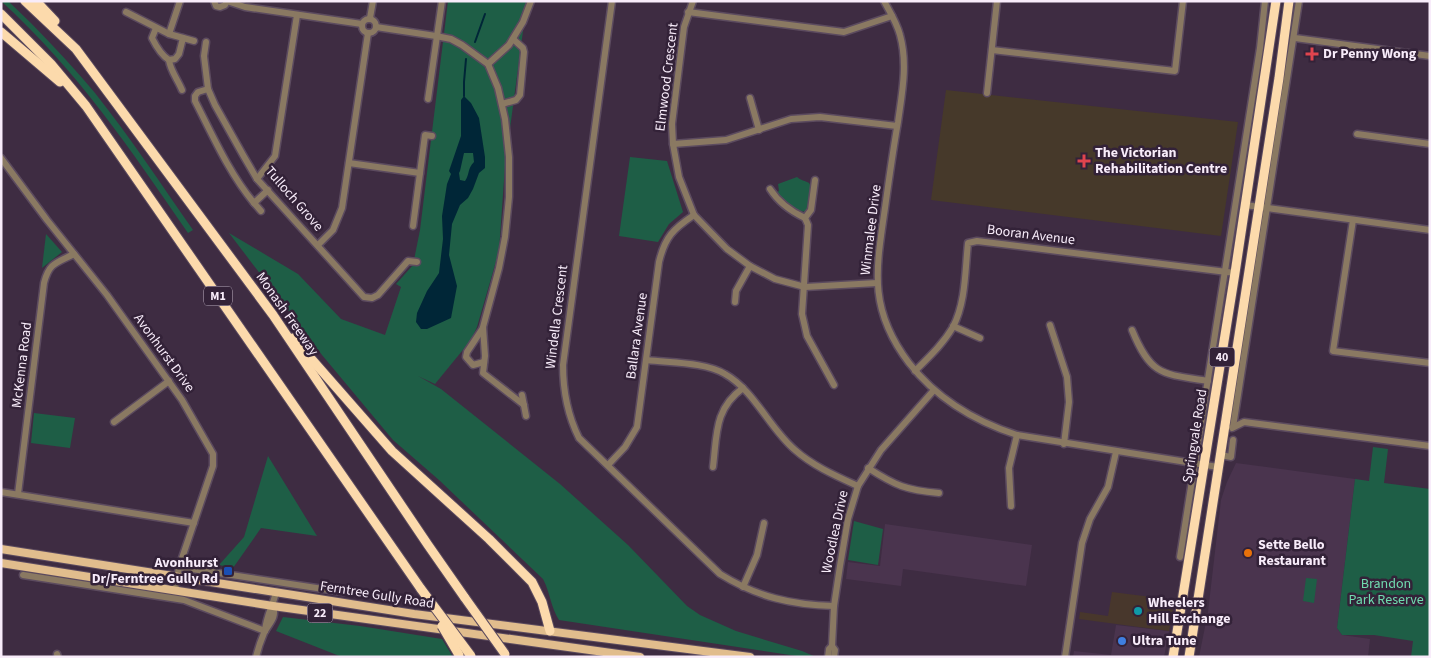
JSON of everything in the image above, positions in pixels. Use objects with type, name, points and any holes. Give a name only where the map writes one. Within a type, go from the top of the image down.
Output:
[{"type":"highway","name":"Monash Freeway","points":[[25,1],[76,49],[273,315],[428,545],[506,656]]},
{"type":"highway","points":[[36,1],[61,28],[76,49]]},
{"type":"highway","name":"Springvale Road","points":[[1173,657],[1235,273],[1276,1]]},
{"type":"highway","name":"Springvale Road","points":[[1189,657],[1218,467],[1263,208],[1289,1]]},
{"type":"highway","name":"M1","points":[[1,14],[51,64],[86,106],[421,589],[471,656]]},
{"type":"highway","points":[[1,32],[38,62],[86,106]]},
{"type":"highway","points":[[273,315],[332,380],[392,451],[489,539],[532,582],[542,602],[550,631]]},
{"type":"highway","points":[[421,589],[460,656]]},
{"type":"main road","name":"Ferntree Gully Road","points":[[1,549],[177,575],[414,614],[750,657]]},
{"type":"main road","name":"Ferntree Gully Road","points":[[1,563],[273,606],[640,657]]},
{"type":"street","points":[[169,34],[180,1]]},
{"type":"street","points":[[214,1],[218,7],[225,5],[227,1],[245,7],[362,24]]},
{"type":"street","points":[[370,18],[373,1]]},
{"type":"street","points":[[428,99],[442,1]]},
{"type":"street","points":[[488,64],[513,39],[523,22],[531,1]]},
{"type":"street","name":"Windella Crescent","points":[[612,1],[563,365],[563,390],[571,422],[578,438],[714,569],[743,587],[791,603],[834,606]]},
{"type":"street","name":"Elmwood Crescent","points":[[693,1],[684,27],[672,124],[673,144],[679,177],[694,215],[727,249],[750,266],[775,279],[805,288],[877,284]]},
{"type":"street","name":"Winmalee Drive","points":[[884,1],[900,35],[905,61],[877,262],[877,284],[880,303],[890,334],[898,348],[915,371],[934,390],[954,407],[989,426],[1017,435],[1064,444],[1218,467]]},
{"type":"street","points":[[987,94],[997,1]]},
{"type":"street","points":[[992,50],[1175,71],[1183,1]]},
{"type":"street","name":"Springvale Road","points":[[1180,557],[1260,48],[1265,1]]},
{"type":"street","name":"Springvale Road","points":[[1234,427],[1263,208],[1295,38],[1299,1]]},
{"type":"street","points":[[126,12],[169,34],[194,41]]},
{"type":"street","points":[[688,12],[844,32],[892,16]]},
{"type":"street","points":[[257,179],[275,156],[297,15]]},
{"type":"street","points":[[362,24],[370,18]]},
{"type":"street","points":[[370,18],[375,21],[376,27]]},
{"type":"street","points":[[362,24],[363,29],[368,33]]},
{"type":"street","points":[[376,27],[451,39],[488,64],[498,88],[505,118],[509,156],[509,197],[505,237],[499,268],[483,327],[467,352],[466,357],[473,365],[524,405]]},
{"type":"street","points":[[368,33],[376,27]]},
{"type":"street","points":[[156,28],[152,38],[154,43],[163,56],[169,60],[182,90]]},
{"type":"street","points":[[318,246],[333,230],[339,219],[368,33]]},
{"type":"street","points":[[169,60],[175,59],[179,54],[183,38]]},
{"type":"street","points":[[1295,38],[1430,56]]},
{"type":"street","points":[[502,104],[516,100],[520,95],[524,52],[523,48],[513,39]]},
{"type":"street","name":"Tulloch Grove","points":[[206,42],[204,56],[208,88],[224,122],[257,179],[364,297],[372,298],[378,295],[408,261],[417,262]]},
{"type":"street","points":[[208,88],[198,92],[195,96],[195,101],[241,187],[262,211]]},
{"type":"street","points":[[750,98],[759,130]]},
{"type":"street","points":[[673,144],[726,140],[791,119],[820,117],[897,126]]},
{"type":"street","points":[[1357,134],[1430,144]]},
{"type":"street","points":[[413,226],[425,135],[432,136]]},
{"type":"street","name":"Avonhurst Drive","points":[[1,158],[4,167],[107,295],[169,381],[213,454],[213,466],[179,567],[175,590]]},
{"type":"street","points":[[349,162],[420,173]]},
{"type":"street","points":[[805,218],[811,210],[815,180]]},
{"type":"street","points":[[1238,183],[1248,189]]},
{"type":"street","points":[[770,189],[778,202],[805,218],[808,225],[802,314],[807,336],[834,386]]},
{"type":"street","points":[[254,203],[268,190]]},
{"type":"street","points":[[1245,205],[1430,230]]},
{"type":"street","name":"Ballara Avenue","points":[[608,465],[625,447],[637,427],[659,262],[663,246],[677,226],[694,215]]},
{"type":"street","points":[[1353,220],[1333,351],[1430,363]]},
{"type":"street","name":"Booran Avenue","points":[[915,371],[937,350],[953,326],[962,294],[968,243],[977,241],[1235,273]]},
{"type":"street","name":"McKenna Road","points":[[18,494],[44,284],[48,271],[55,263],[74,254]]},
{"type":"street","points":[[735,302],[736,291],[750,266]]},
{"type":"street","points":[[1050,325],[1067,377],[1068,402],[1064,444]]},
{"type":"street","points":[[953,326],[980,338]]},
{"type":"street","points":[[483,327],[485,356],[483,373]]},
{"type":"street","points":[[1132,330],[1140,350],[1149,364],[1163,372],[1208,381]]},
{"type":"street","points":[[647,360],[708,367],[725,374],[743,388],[794,450],[813,464],[858,486]]},
{"type":"street","points":[[473,365],[484,362]]},
{"type":"street","points":[[114,422],[169,381]]},
{"type":"street","points":[[713,467],[719,422],[725,405],[743,388]]},
{"type":"street","name":"Woodlea Drive","points":[[828,657],[829,649],[832,646],[834,606],[848,519],[858,486],[881,450],[934,390]]},
{"type":"street","points":[[522,395],[526,416]]},
{"type":"street","points":[[1235,413],[1244,422]]},
{"type":"street","points":[[1224,431],[1244,422],[1430,446]]},
{"type":"street","points":[[1011,506],[1009,468],[1017,435]]},
{"type":"street","name":"Springvale Road","points":[[1220,455],[1231,456],[1233,440]]},
{"type":"street","points":[[1066,657],[1084,536],[1090,519],[1108,487],[1116,452]]},
{"type":"street","points":[[868,468],[893,484],[915,491],[939,493]]},
{"type":"street","points":[[1,492],[194,523]]},
{"type":"street","points":[[743,587],[757,555],[764,523]]},
{"type":"street","points":[[179,567],[342,592]]},
{"type":"street","points":[[23,575],[184,600],[265,631]]},
{"type":"street","points":[[241,576],[250,588]]},
{"type":"street","points":[[256,657],[265,631],[271,624],[274,616],[273,606],[276,592]]},
{"type":"street","name":"Woodlea Drive","points":[[832,646],[835,650],[834,657]]},
{"type":"shaded area","name":"The Victorian Rehabilitation Centre","points":[[946,90],[1238,122],[1221,236],[931,200]]},
{"type":"shaded area","points":[[1236,463],[1355,479],[1337,628],[1342,635],[1370,639],[1368,657],[1199,657],[1208,612],[1221,500]]},
{"type":"shaded area","points":[[885,524],[1032,545],[1026,586],[903,569],[901,586],[846,579],[848,562],[880,566]]},
{"type":"shaded area","points":[[1112,592],[1175,600],[1169,631],[1079,619],[1080,612],[1108,616]]},
{"type":"shaded area","points":[[1116,625],[1169,631],[1164,657],[1073,657],[1074,651],[1111,655]]},
{"type":"green space","points":[[1,1],[8,1],[20,12],[95,93],[193,230],[188,233],[124,141],[79,83],[29,27]]},
{"type":"green space","points":[[448,1],[527,1],[505,166],[499,251],[477,327],[471,340],[435,384],[418,376],[441,389],[560,484],[628,545],[687,606],[700,615],[736,631],[816,657],[803,657],[559,620],[543,579],[439,480],[393,440],[322,355],[229,233],[298,274],[341,319],[385,335],[401,287],[396,284],[413,265],[420,230]]},
{"type":"green space","points":[[630,157],[667,161],[683,212],[669,224],[658,242],[619,236]]},
{"type":"green space","points":[[797,177],[810,185],[810,198],[806,212],[787,204],[777,195],[779,191],[778,184]]},
{"type":"green space","points":[[46,234],[62,252],[42,268]]},
{"type":"green space","points":[[34,413],[75,418],[70,448],[31,443]]},
{"type":"green space","name":"Brandon Park Reserve","points":[[1373,447],[1388,449],[1384,483],[1430,489],[1430,657],[1411,657],[1413,641],[1374,635],[1342,635],[1337,628],[1355,479],[1369,481]]},
{"type":"green space","points":[[268,456],[317,536],[261,528],[233,568],[219,565],[244,537]]},
{"type":"green space","points":[[854,521],[883,529],[878,565],[848,560]]},
{"type":"green space","points":[[1306,578],[1317,579],[1314,603],[1303,601]]},
{"type":"green space","points":[[283,617],[360,626],[442,639],[453,657],[342,657],[276,631]]},
{"type":"water","points":[[464,96],[471,103],[479,118],[485,168],[479,173],[468,198],[460,205],[452,224],[449,255],[457,286],[451,318],[427,329],[421,329],[416,322],[417,313],[427,291],[439,273],[443,239],[442,216],[447,184],[451,174],[449,171],[461,136],[461,100]],"holes":[[[464,153],[473,153],[474,162],[470,167],[467,178],[465,181],[460,180],[459,173]]]},
{"type":"waterway","points":[[475,42],[485,14]]},
{"type":"waterway","points":[[464,96],[466,59]]},
{"type":"place","name":"Dr Penny Wong","points":[[1312,54]]},
{"type":"place","name":"The Victorian Rehabilitation Centre","points":[[1084,161]]},
{"type":"place","name":"Sette Bello Restaurant","points":[[1248,553]]},
{"type":"place","name":"Avonhurst Dr/Ferntree Gully Rd","points":[[228,571]]},
{"type":"place","name":"Wheelers Hill Exchange","points":[[1138,611]]},
{"type":"place","name":"Ultra Tune","points":[[1122,641]]}]
